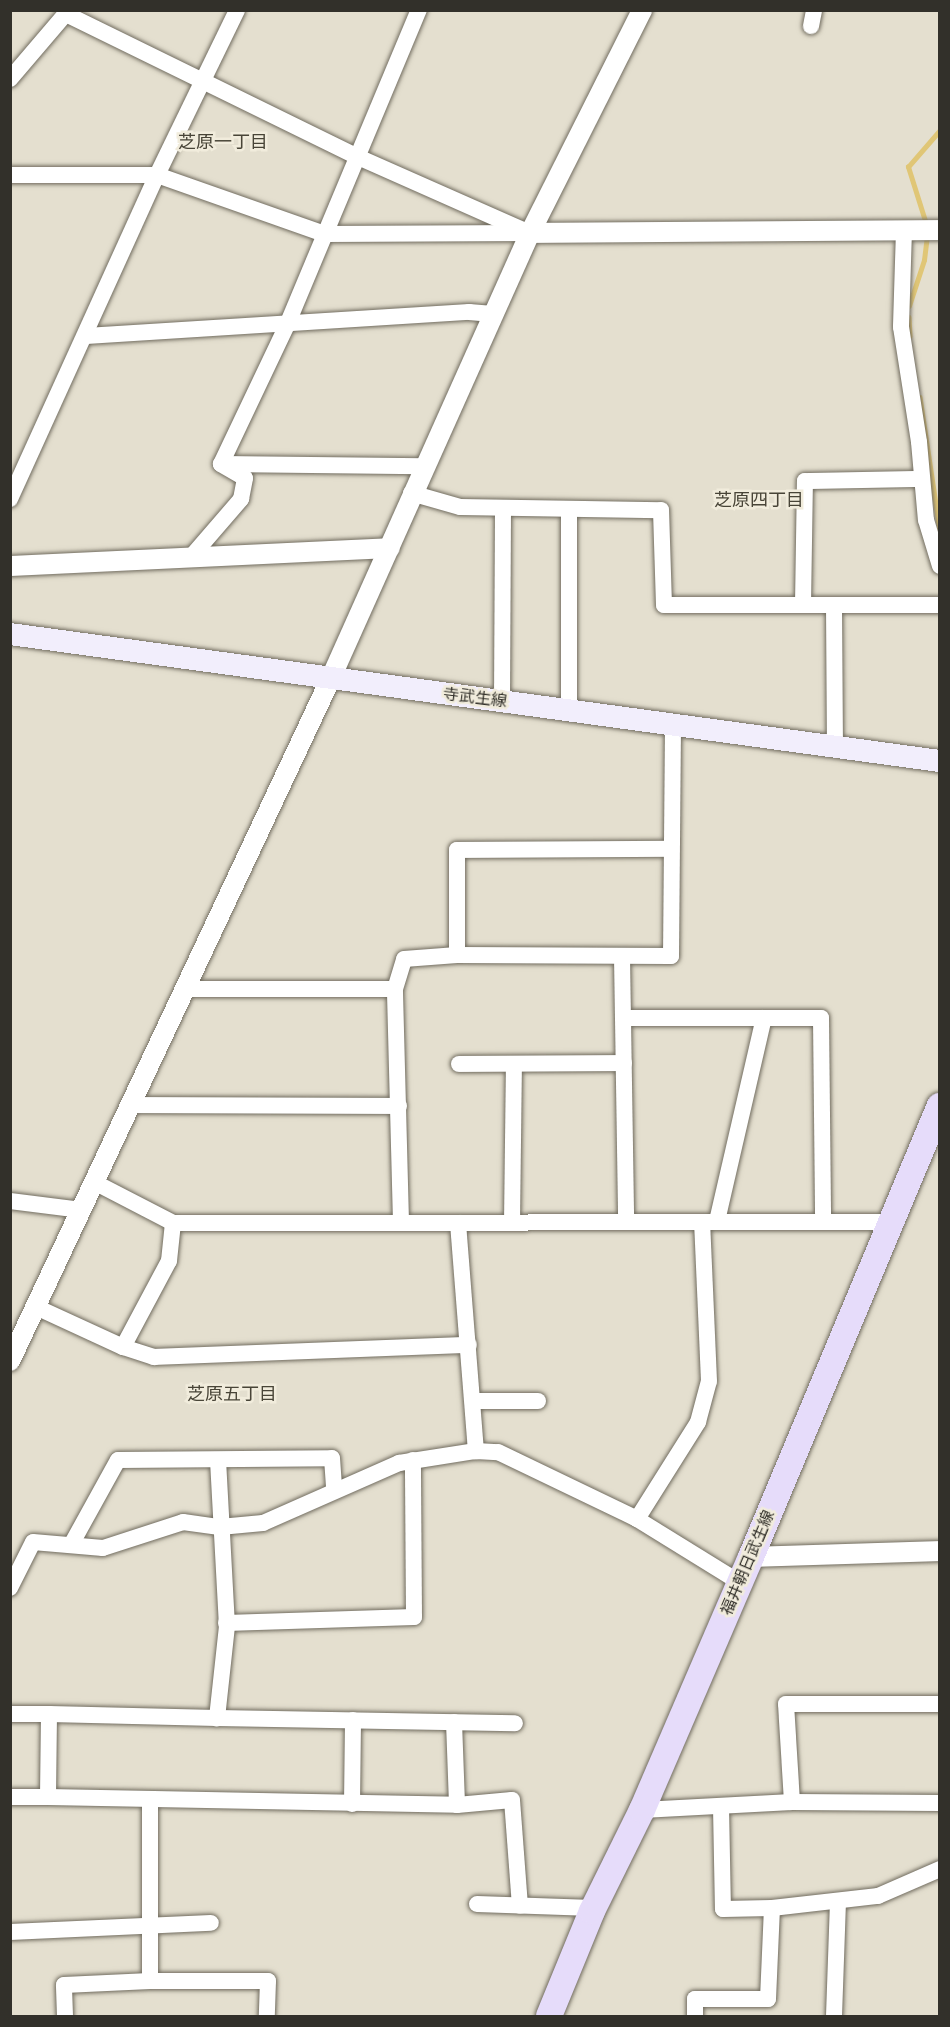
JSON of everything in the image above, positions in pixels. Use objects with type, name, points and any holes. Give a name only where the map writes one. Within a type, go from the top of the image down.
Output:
[{"type":"main road","name":"寺武生線","points":[[10,634],[330,680],[673,723],[939,761]]},
{"type":"main road","name":"福井朝日武生線","points":[[549,2016],[593,1908],[642,1810],[751,1557],[939,1107]]},
{"type":"street","points":[[10,499],[86,336],[157,175],[237,10]]},
{"type":"street","points":[[221,464],[287,326],[419,10]]},
{"type":"street","points":[[10,1361],[330,680],[390,548],[411,493],[530,233],[642,10]]},
{"type":"street","points":[[10,80],[67,13],[203,83],[358,157],[530,233]]},
{"type":"street","points":[[10,175],[157,175],[325,234],[939,230],[939,223]]},
{"type":"street","points":[[904,230],[901,327],[919,442],[926,520],[939,566]]},
{"type":"street","points":[[86,336],[287,326],[469,312],[494,314]]},
{"type":"street","points":[[221,464],[424,466]]},
{"type":"street","points":[[191,557],[241,499],[245,478],[221,464]]},
{"type":"street","points":[[803,605],[805,481],[921,479]]},
{"type":"street","points":[[411,493],[460,507],[503,510],[661,510],[664,605],[939,605]]},
{"type":"street","points":[[569,509],[569,710]]},
{"type":"street","points":[[502,702],[503,510]]},
{"type":"street","points":[[10,566],[390,548]]},
{"type":"street","points":[[834,606],[835,746]]},
{"type":"street","points":[[401,1222],[395,989],[404,958],[457,955],[671,956],[670,849],[673,723]]},
{"type":"street","points":[[457,955],[457,850],[670,849]]},
{"type":"street","points":[[622,956],[626,1222]]},
{"type":"street","points":[[185,989],[395,989]]},
{"type":"street","points":[[623,1018],[821,1018],[823,1221]]},
{"type":"street","points":[[637,1519],[698,1422],[709,1381],[709,1221],[764,1018]]},
{"type":"street","points":[[459,1064],[624,1063]]},
{"type":"street","points":[[512,1223],[514,1064]]},
{"type":"street","points":[[130,1106],[399,1106]]},
{"type":"street","points":[[94,1182],[173,1223],[891,1222]]},
{"type":"street","points":[[10,1201],[81,1210]]},
{"type":"street","points":[[123,1347],[169,1261],[173,1223]]},
{"type":"street","points":[[458,1223],[474,1401],[476,1451]]},
{"type":"street","points":[[36,1307],[123,1347],[154,1358],[469,1345]]},
{"type":"street","points":[[474,1401],[538,1401]]},
{"type":"street","points":[[11,1591],[33,1542],[103,1548],[183,1522],[220,1527],[263,1523],[334,1490],[413,1460],[476,1451],[498,1452],[637,1519],[739,1582]]},
{"type":"street","points":[[71,1545],[118,1460],[332,1458],[334,1490]]},
{"type":"street","points":[[217,1718],[226,1623],[218,1460]]},
{"type":"street","points":[[226,1623],[414,1617],[413,1460]]},
{"type":"street","points":[[751,1557],[939,1551]]},
{"type":"street","points":[[792,1803],[786,1704],[939,1704]]},
{"type":"street","points":[[10,1714],[515,1723]]},
{"type":"street","points":[[48,1797],[49,1714]]},
{"type":"street","points":[[352,1804],[353,1720]]},
{"type":"street","points":[[454,1722],[457,1805]]},
{"type":"street","points":[[10,1797],[457,1805],[512,1800],[520,1906]]},
{"type":"street","points":[[150,1799],[150,1981]]},
{"type":"street","points":[[642,1810],[792,1803],[939,1803]]},
{"type":"street","points":[[721,1807],[723,1909],[772,1908],[879,1896],[939,1869]]},
{"type":"street","points":[[834,2016],[838,1901]]},
{"type":"street","points":[[477,1904],[593,1908]]},
{"type":"street","points":[[695,2016],[695,1999],[768,1999],[772,1908]]},
{"type":"street","points":[[10,1932],[211,1923]]},
{"type":"street","points":[[65,2016],[64,1984],[268,1981],[267,2016]]},
{"type":"waterway","points":[[926,224],[908,167],[940,130]]},
{"type":"waterway","points":[[909,306],[924,260],[927,236]]},
{"type":"waterway","points":[[909,317],[910,336]]},
{"type":"waterway","points":[[920,397],[940,531]]},
{"type":"district","name":"芝原一丁目","points":[[223,143]]},
{"type":"district","name":"芝原四丁目","points":[[759,501]]},
{"type":"district","name":"芝原五丁目","points":[[232,1395]]}]
